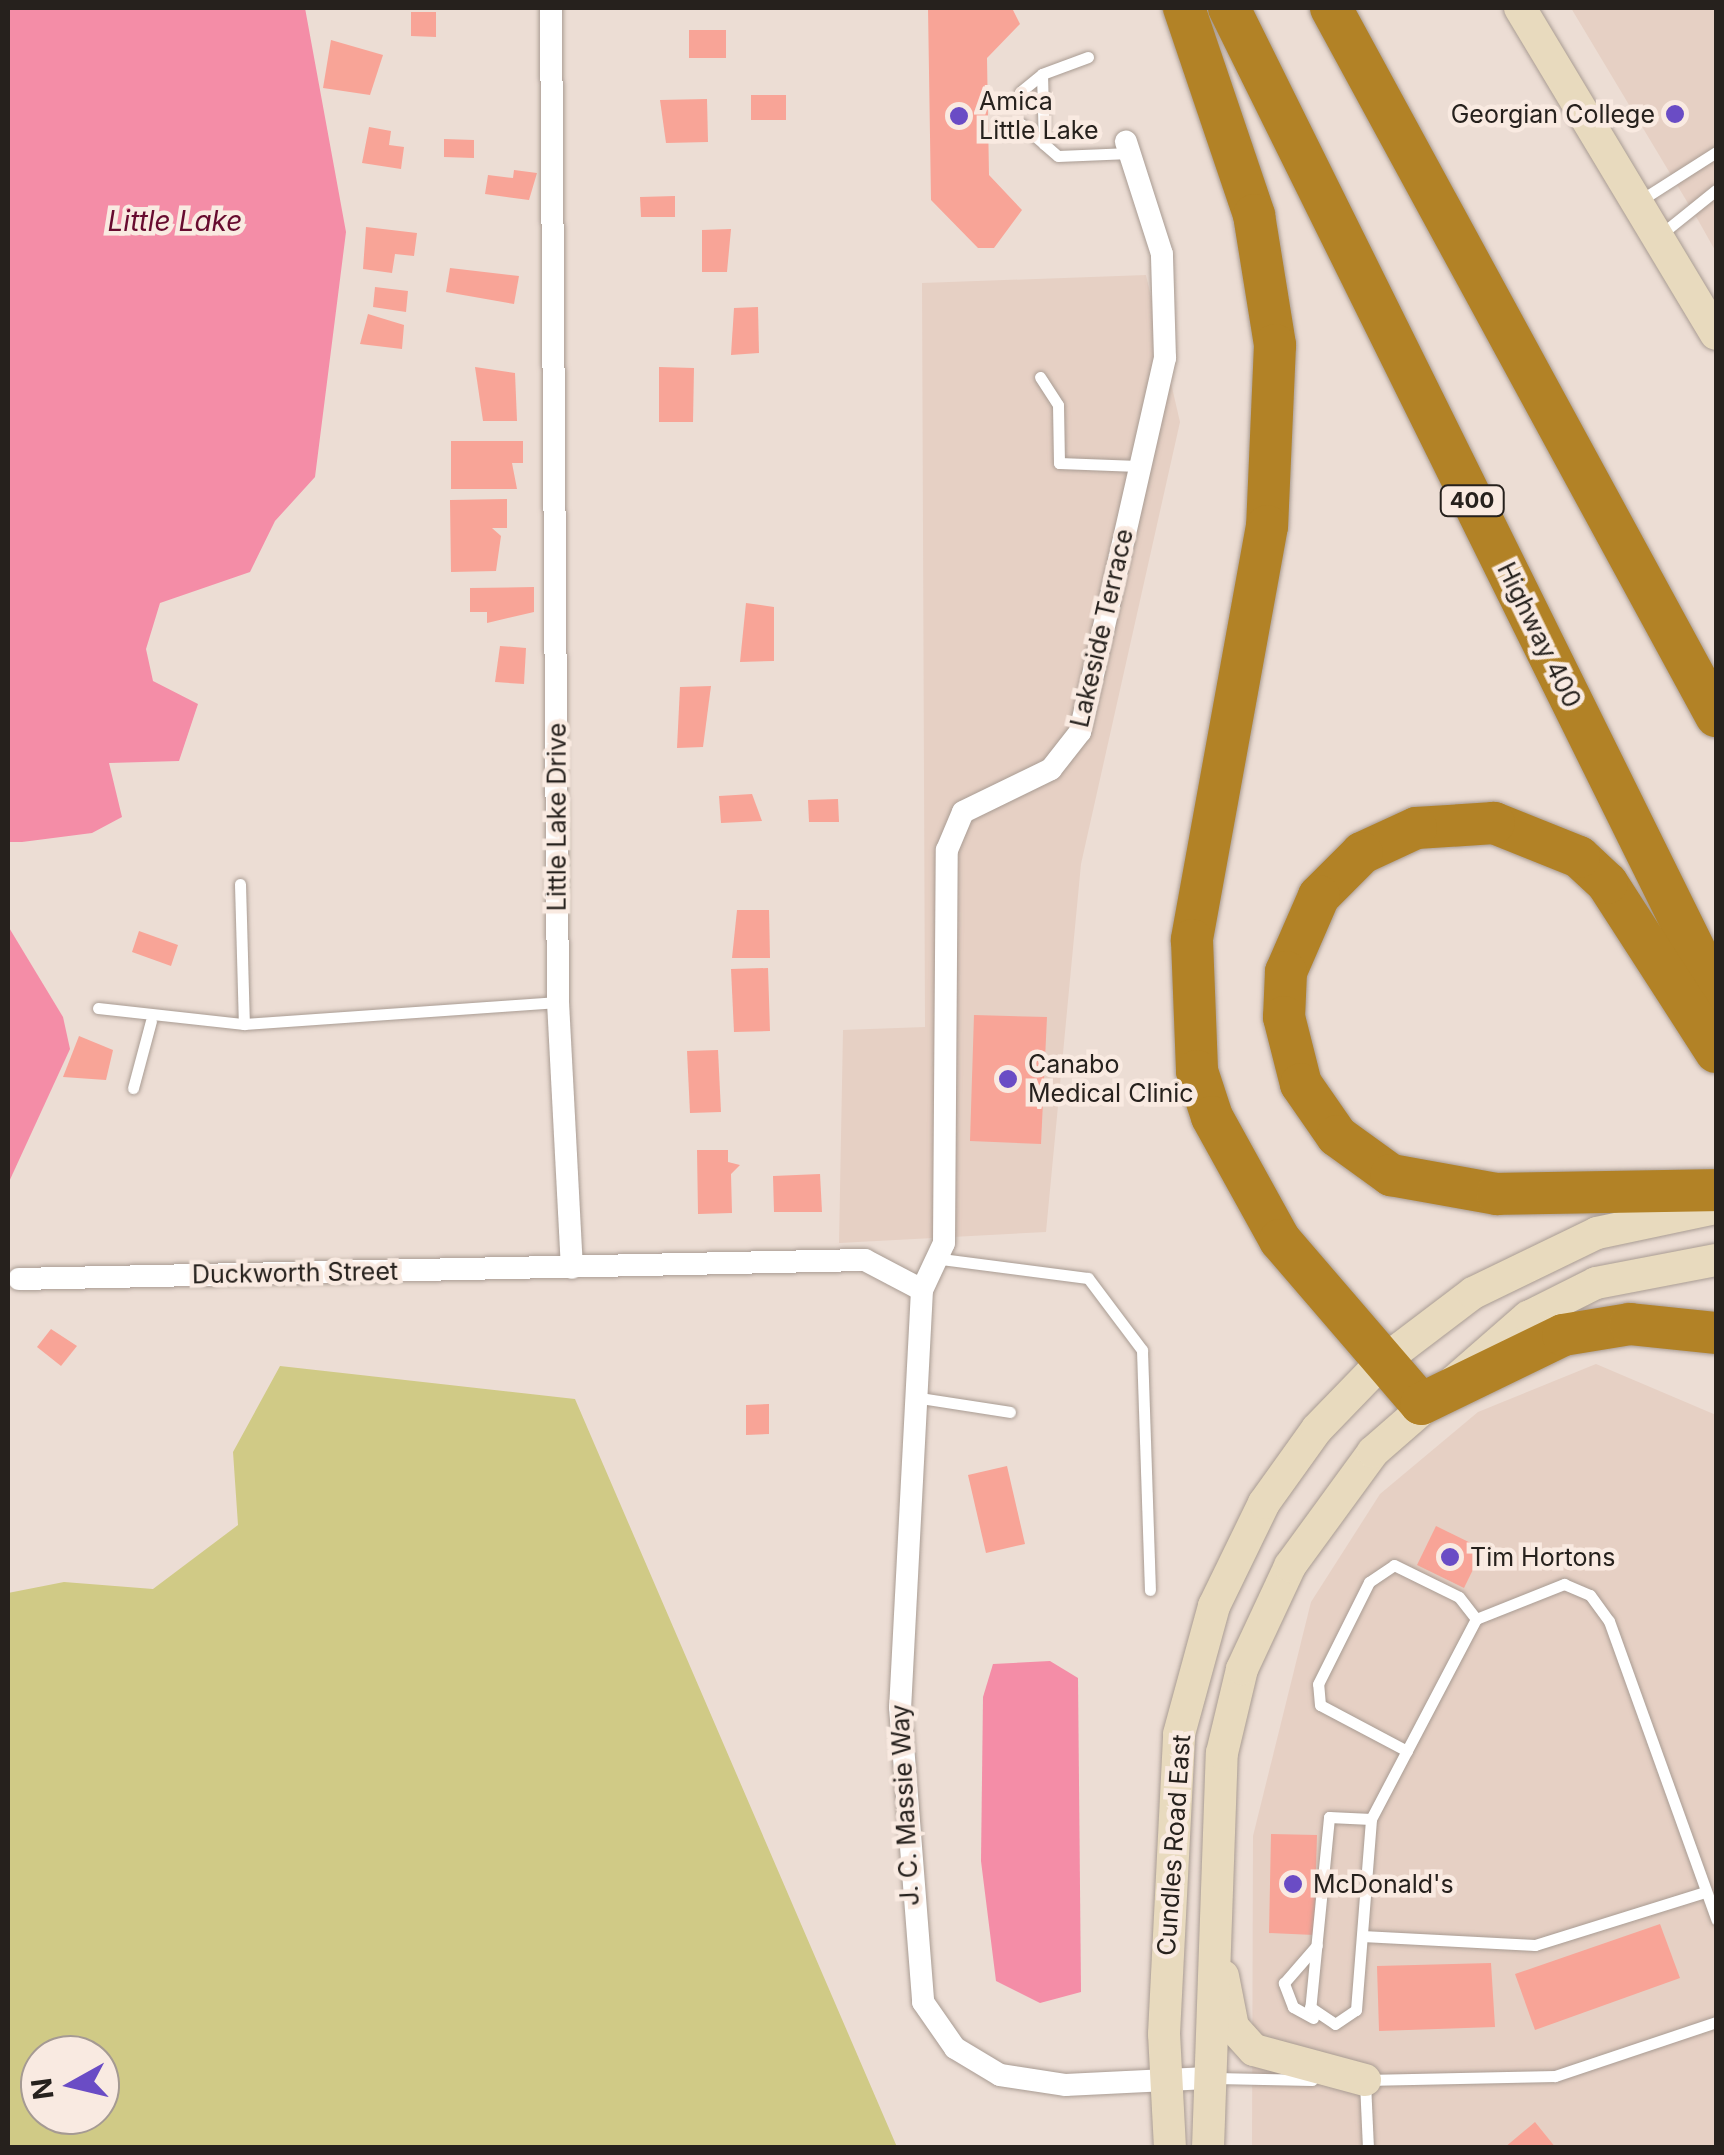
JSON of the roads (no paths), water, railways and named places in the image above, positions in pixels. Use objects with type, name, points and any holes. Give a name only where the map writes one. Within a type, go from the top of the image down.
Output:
[{"type":"highway","points":[[1184,8],[1254,215],[1276,408],[1267,526],[1192,940],[1197,1071],[1248,1193],[1382,1362],[1421,1404],[1563,1335],[1630,1324],[1716,1332]]},
{"type":"highway","name":"Highway 400","points":[[1229,8],[1716,993]]},
{"type":"highway","points":[[1331,8],[1716,716]]},
{"type":"highway","points":[[1621,537],[1716,686]]},
{"type":"highway","points":[[1716,1052],[1607,883],[1579,857],[1494,823],[1416,828],[1362,852],[1319,896],[1286,972],[1284,1017],[1301,1084],[1337,1136],[1391,1175],[1497,1194],[1716,1190]]},
{"type":"main road","points":[[1520,8],[1716,334]]},
{"type":"main road","points":[[1382,1362],[1521,1264],[1615,1227],[1716,1208]]},
{"type":"main road","points":[[1421,1404],[1566,1295],[1716,1260]]},
{"type":"main road","name":"Cundles Road East","points":[[1170,2148],[1165,2080],[1174,1784],[1202,1640],[1264,1503],[1382,1362]]},
{"type":"main road","name":"Cundles Road East","points":[[1208,2148],[1211,1908],[1220,1771],[1242,1669],[1321,1520],[1421,1404]]},
{"type":"main road","points":[[1211,1908],[1226,2006],[1244,2041],[1365,2080]]},
{"type":"street","name":"Little Lake Drive","points":[[551,8],[558,1002],[572,1268]]},
{"type":"street","name":"Lakeside Terrace","points":[[922,1290],[940,1259],[947,850],[964,812],[1052,769],[1080,732],[1170,306],[1128,148]]},
{"type":"street","points":[[572,1268],[865,1260],[922,1290]]},
{"type":"street","name":"Duckworth Street","points":[[19,1279],[572,1268]]},
{"type":"street","name":"J. C. Massie Way","points":[[922,1290],[920,1398],[904,1512],[900,1708],[923,2002],[954,2048],[1000,2076],[1066,2085],[1207,2078]]},
{"type":"lane","points":[[1020,92],[1042,74],[1088,57]]},
{"type":"lane","points":[[1042,74],[1044,144]]},
{"type":"lane","points":[[1021,124],[1058,156],[1128,148]]},
{"type":"lane","points":[[1636,204],[1716,152]]},
{"type":"lane","points":[[1657,238],[1716,190]]},
{"type":"lane","points":[[1040,377],[1058,405],[1059,463],[1138,466]]},
{"type":"lane","points":[[240,884],[244,1024]]},
{"type":"lane","points":[[98,1008],[151,1021],[244,1024],[558,1002]]},
{"type":"lane","points":[[134,1088],[151,1021]]},
{"type":"lane","points":[[940,1259],[1088,1278],[1142,1350],[1150,1590]]},
{"type":"lane","points":[[920,1398],[1010,1412]]},
{"type":"lane","points":[[1407,1750],[1320,1705],[1318,1684],[1369,1582],[1394,1565],[1459,1598],[1476,1619]]},
{"type":"lane","points":[[1319,1944],[1284,1983],[1293,2007],[1314,2016],[1356,2010],[1371,1819],[1476,1619],[1564,1584],[1590,1594],[1609,1621],[1716,1919]]},
{"type":"lane","points":[[1314,2016],[1308,1974],[1319,1944],[1329,1817],[1371,1819]]},
{"type":"lane","points":[[1362,1936],[1535,1946],[1705,1892]]},
{"type":"lane","points":[[1207,2078],[1556,2076],[1716,2022]]},
{"type":"lane","points":[[1365,2080],[1368,2148]]},
{"type":"water","name":"Little Lake","points":[[8,8],[305,8],[346,232],[315,477],[275,521],[250,572],[160,603],[146,649],[153,681],[198,704],[179,761],[109,763],[122,817],[92,833],[22,842],[8,842]]},
{"type":"water","points":[[8,926],[63,1017],[70,1049],[8,1184]]},
{"type":"water","points":[[1050,1661],[1078,1678],[1081,1992],[1040,2003],[996,1981],[981,1861],[983,1697],[993,1664]]},
{"type":"place","name":"Georgian College","points":[[1675,114]]},
{"type":"place","name":"Amica Little Lake","points":[[959,116]]},
{"type":"place","name":"Canabo Medical Clinic","points":[[1008,1079]]},
{"type":"place","name":"Tim Hortons","points":[[1450,1557]]},
{"type":"place","name":"McDonald's","points":[[1293,1884]]}]
